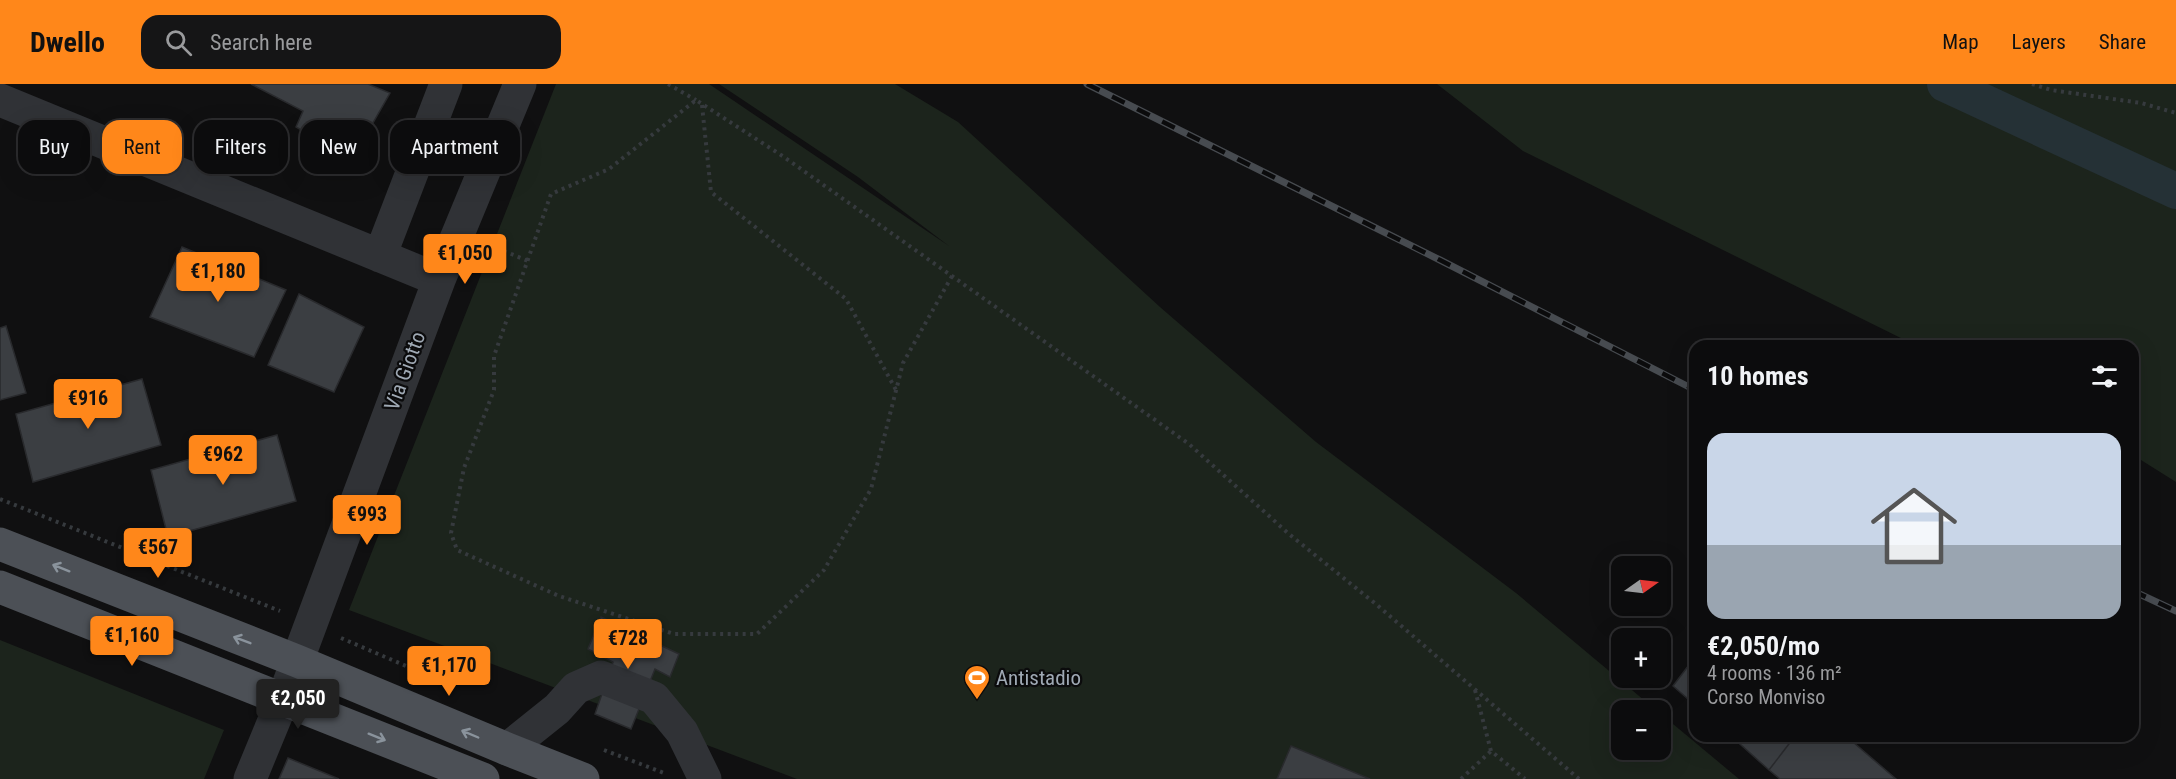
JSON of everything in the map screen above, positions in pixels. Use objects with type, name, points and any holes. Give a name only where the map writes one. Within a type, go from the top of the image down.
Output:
[{"type":"main road","points":[[0,544],[297,661],[583,779]]},
{"type":"main road","points":[[0,587],[483,779]]},
{"type":"street","points":[[380,256],[446,84]]},
{"type":"street","name":"Via Giotto","points":[[250,779],[284,699],[439,280],[520,84]]},
{"type":"street","points":[[0,100],[439,280]]},
{"type":"street","points":[[507,749],[557,709],[576,688],[601,677],[654,698],[682,732],[705,779]]},
{"type":"path","points":[[668,84],[784,157],[1189,444],[1289,534],[1579,779]]},
{"type":"path","points":[[2032,84],[2051,90],[2140,103],[2176,112]]},
{"type":"path","points":[[696,100],[609,169],[550,194],[494,356],[494,390],[464,468],[451,533],[457,549],[559,596],[674,634],[757,634],[824,570],[871,489],[903,363],[951,276]]},
{"type":"path","points":[[702,105],[711,192],[846,299],[896,391]]},
{"type":"path","points":[[460,233],[528,261]]},
{"type":"path","points":[[1474,689],[1491,751],[1525,779]]},
{"type":"path","points":[[1461,779],[1491,751]]},
{"type":"shaded area","points":[[556,84],[709,84],[949,246],[858,177],[719,84],[895,84],[958,122],[1160,307],[1316,442],[1516,593],[1611,673],[1611,688],[1630,688],[1644,700],[1611,700],[1611,760],[1671,760],[1671,722],[1689,737],[1689,742],[1695,742],[1739,779],[797,779],[349,610]]},
{"type":"shaded area","points":[[1437,84],[2176,84],[2176,482],[2139,459],[2139,340],[1905,340],[1523,151]]},
{"type":"shaded area","points":[[0,640],[224,730],[204,779],[0,779]]},
{"type":"building","points":[[251,84],[368,84],[390,93],[375,120],[300,120],[300,129],[296,127],[303,111]]},
{"type":"building","points":[[182,247],[286,290],[254,357],[150,317]]},
{"type":"building","points":[[299,294],[364,327],[334,392],[268,365]]},
{"type":"building","points":[[6,326],[26,393],[0,400],[0,328]]},
{"type":"building","points":[[142,379],[161,445],[33,482],[16,414]]},
{"type":"building","points":[[277,435],[296,501],[168,537],[151,470]]},
{"type":"building","points":[[601,617],[679,654],[670,677],[655,669],[631,729],[595,714],[613,662],[588,649]]},
{"type":"building","points":[[1689,665],[1689,700],[1673,686]]},
{"type":"building","points":[[1738,742],[1790,742],[1769,770]]},
{"type":"building","points":[[1790,742],[1853,742],[1896,779],[1780,779],[1769,770]]},
{"type":"building","points":[[1291,746],[1370,779],[1277,779]]},
{"type":"building","points":[[288,758],[339,779],[279,779]]},
{"type":"waterway","points":[[1945,84],[2176,191]]},
{"type":"railway","points":[[1087,84],[1689,387]]},
{"type":"railway","points":[[2139,594],[2176,611]]},
{"type":"place","name":"Antistadio","points":[[977,701]]}]
